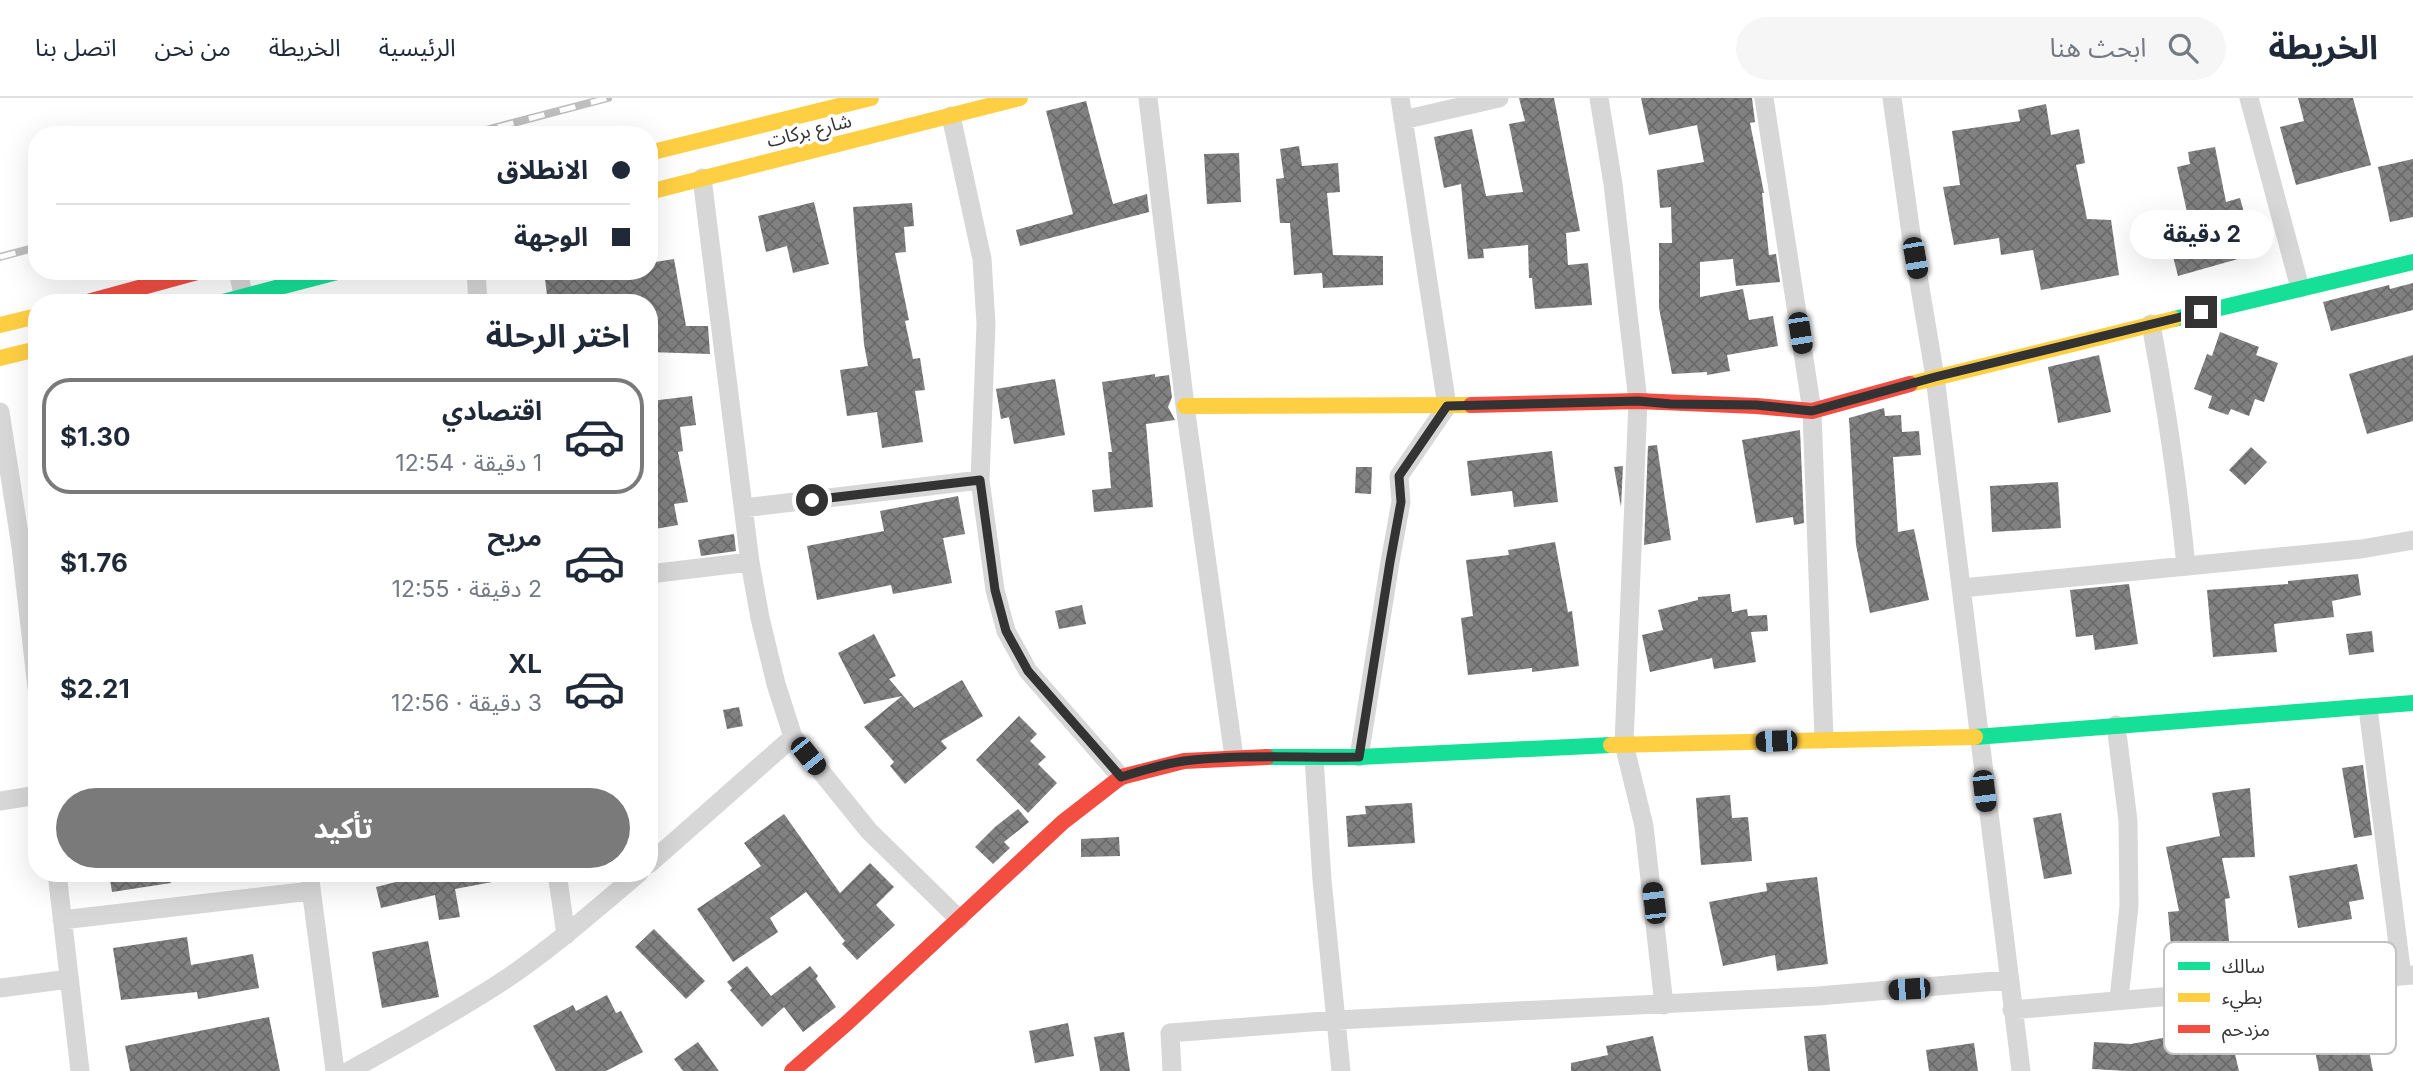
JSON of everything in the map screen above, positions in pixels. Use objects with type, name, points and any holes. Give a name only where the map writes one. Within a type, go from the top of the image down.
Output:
[{"type":"street","name":"شارع بركات","points":[[658,151],[871,98]]},
{"type":"street","name":"شارع بركات","points":[[658,190],[1020,98]]},
{"type":"street","points":[[1148,98],[1185,406],[1234,757]]},
{"type":"street","points":[[1359,757],[1397,531],[1401,502],[1399,476],[1447,406],[1399,98]]},
{"type":"street","points":[[1403,120],[1499,98]]},
{"type":"street","points":[[1599,98],[1613,184],[1638,401],[1624,744],[1644,826],[1664,1005]]},
{"type":"street","points":[[1764,98],[1812,411],[1824,739]]},
{"type":"street","points":[[1892,98],[1935,377],[2021,1071]]},
{"type":"street","points":[[2249,98],[2300,288]]},
{"type":"street","points":[[951,116],[982,259],[986,324],[980,480],[995,590],[1006,631],[1028,671],[1121,777]]},
{"type":"street","points":[[702,178],[750,562],[773,671],[793,737],[869,831],[959,919]]},
{"type":"street","points":[[1185,406],[1447,406],[1638,401],[1756,405],[1812,411],[1935,377],[2413,262]]},
{"type":"street","points":[[117,294],[168,280]]},
{"type":"street","points":[[264,294],[311,280]]},
{"type":"street","points":[[0,326],[28,318]]},
{"type":"street","points":[[2151,324],[2170,427],[2186,566]]},
{"type":"street","points":[[0,358],[28,351]]},
{"type":"street","points":[[0,412],[28,609]]},
{"type":"street","points":[[743,508],[980,480]]},
{"type":"street","points":[[1962,589],[2361,549],[2413,540]]},
{"type":"street","points":[[658,573],[750,562]]},
{"type":"street","points":[[792,1071],[1063,822],[1121,777],[1151,768],[1184,761],[1234,757],[1359,757],[1624,744],[1978,737],[2413,703]]},
{"type":"street","points":[[2368,708],[2408,975]]},
{"type":"street","points":[[2116,725],[2128,821],[2130,906],[2119,999]]},
{"type":"street","points":[[658,856],[793,737]]},
{"type":"street","points":[[1314,758],[1322,880],[1341,1071]]},
{"type":"street","points":[[0,801],[28,796]]},
{"type":"street","points":[[58,882],[80,1071]]},
{"type":"street","points":[[62,920],[310,882],[335,1071]]},
{"type":"street","points":[[557,882],[566,935]]},
{"type":"street","points":[[349,1071],[423,1030],[504,980],[566,935],[628,882]]},
{"type":"street","points":[[0,988],[69,979]]},
{"type":"street","points":[[1172,1071],[1170,1033],[1336,1020],[1818,996],[2008,980]]},
{"type":"street","points":[[2012,1010],[2164,995]]},
{"type":"building","points":[[1519,98],[1554,98],[1580,231],[1566,233],[1568,265],[1588,263],[1592,305],[1535,309],[1532,278],[1529,278],[1528,245],[1483,249],[1484,258],[1468,259],[1461,184],[1444,188],[1434,137],[1472,129],[1486,196],[1523,192],[1509,124],[1525,121]]},
{"type":"building","points":[[1641,98],[1752,98],[1755,122],[1750,123],[1764,193],[1769,255],[1776,254],[1780,282],[1736,286],[1733,259],[1700,262],[1700,297],[1743,289],[1749,320],[1773,316],[1778,346],[1727,355],[1730,371],[1707,375],[1707,372],[1672,374],[1659,308],[1659,243],[1672,243],[1671,207],[1660,208],[1657,170],[1704,162],[1697,125],[1649,135]]},
{"type":"building","points":[[2298,98],[2353,98],[2371,165],[2296,185],[2280,127],[2304,121]]},
{"type":"building","points":[[1086,101],[1113,204],[1147,194],[1149,212],[1020,246],[1016,230],[1073,214],[1046,111]]},
{"type":"building","points":[[2046,104],[2051,135],[2079,129],[2085,163],[2076,165],[2087,219],[2111,220],[2119,275],[2041,290],[2033,250],[2001,255],[1999,238],[1954,245],[1943,187],[1960,185],[1952,131],[2020,121],[2018,110]]},
{"type":"building","points":[[1299,146],[1302,166],[1338,163],[1340,192],[1327,193],[1333,255],[1383,256],[1383,285],[1323,288],[1322,273],[1294,275],[1290,223],[1280,223],[1276,179],[1284,178],[1280,149]]},
{"type":"building","points":[[2215,147],[2226,202],[2240,198],[2246,220],[2257,217],[2266,251],[2178,276],[2166,229],[2181,226],[2178,214],[2187,212],[2177,167],[2190,164],[2188,152]]},
{"type":"building","points":[[1239,153],[1241,202],[1207,204],[1204,154]]},
{"type":"building","points":[[2413,159],[2413,217],[2390,222],[2378,167]]},
{"type":"building","points":[[814,202],[829,264],[793,273],[787,246],[766,252],[758,216]]},
{"type":"building","points":[[912,203],[914,226],[904,227],[906,252],[895,253],[909,320],[905,321],[913,359],[920,358],[925,390],[915,391],[923,442],[882,448],[877,412],[847,416],[840,370],[868,366],[853,207]]},
{"type":"building","points":[[674,259],[686,326],[708,326],[710,354],[658,352],[658,294],[547,294],[545,280],[658,280],[658,262]]},
{"type":"building","points":[[2413,283],[2413,310],[2331,331],[2323,302],[2389,285],[2390,289]]},
{"type":"building","points":[[2220,332],[2259,347],[2256,355],[2278,363],[2264,402],[2255,399],[2249,416],[2231,409],[2228,415],[2208,408],[2212,396],[2194,389],[2207,354],[2212,356]]},
{"type":"building","points":[[2099,355],[2111,412],[2058,423],[2048,367]]},
{"type":"building","points":[[2413,355],[2413,421],[2367,434],[2349,374]]},
{"type":"building","points":[[1155,374],[1155,377],[1169,375],[1172,397],[1168,407],[1175,420],[1146,424],[1153,507],[1094,512],[1092,490],[1111,488],[1108,452],[1112,452],[1102,382]]},
{"type":"building","points":[[1055,379],[1065,435],[1014,444],[1009,417],[1001,419],[996,389]]},
{"type":"building","points":[[692,396],[696,425],[680,427],[683,451],[678,452],[688,502],[674,504],[678,525],[658,528],[658,400]]},
{"type":"building","points":[[1884,408],[1885,416],[1901,415],[1902,432],[1919,431],[1921,455],[1893,457],[1898,532],[1914,529],[1929,600],[1870,613],[1856,545],[1849,418]]},
{"type":"building","points":[[1800,430],[1804,523],[1794,525],[1793,517],[1756,523],[1742,440]]},
{"type":"building","points":[[1657,445],[1671,540],[1644,545],[1648,446]]},
{"type":"building","points":[[2251,447],[2267,462],[2245,485],[2229,470]]},
{"type":"building","points":[[1552,451],[1558,502],[1514,507],[1512,491],[1471,496],[1467,461]]},
{"type":"building","points":[[1623,466],[1621,507],[1614,467]]},
{"type":"building","points":[[1356,467],[1372,467],[1371,494],[1355,493]]},
{"type":"building","points":[[2058,482],[2061,528],[1992,532],[1990,486]]},
{"type":"building","points":[[958,496],[965,534],[943,538],[952,583],[893,594],[891,585],[817,600],[807,546],[884,531],[880,511]]},
{"type":"building","points":[[734,534],[736,551],[701,556],[698,540]]},
{"type":"building","points":[[1555,542],[1568,612],[1572,611],[1579,666],[1532,672],[1532,668],[1468,675],[1461,618],[1473,616],[1466,560],[1509,555],[1508,550]]},
{"type":"building","points":[[2358,574],[2361,595],[2332,601],[2334,617],[2274,624],[2277,652],[2213,657],[2207,590],[2288,584],[2288,581]]},
{"type":"building","points":[[2129,584],[2138,644],[2095,650],[2093,635],[2076,637],[2070,590]]},
{"type":"building","points":[[1730,594],[1732,612],[1747,609],[1748,616],[1767,615],[1768,631],[1751,632],[1756,662],[1714,669],[1712,658],[1650,672],[1642,635],[1663,630],[1658,610],[1698,600],[1698,597]]},
{"type":"building","points":[[1082,605],[1086,624],[1059,629],[1055,611]]},
{"type":"building","points":[[2372,631],[2374,652],[2349,655],[2346,634]]},
{"type":"building","points":[[874,634],[896,676],[889,679],[914,708],[962,680],[983,716],[941,741],[947,748],[905,784],[890,766],[894,762],[864,727],[902,696],[864,704],[838,653]]},
{"type":"building","points":[[739,707],[743,726],[727,729],[723,710]]},
{"type":"building","points":[[1019,716],[1037,734],[1030,741],[1046,757],[1038,764],[1057,783],[1028,813],[976,760]]},
{"type":"building","points":[[2363,765],[2372,835],[2354,838],[2342,768]]},
{"type":"building","points":[[2250,788],[2255,857],[2222,858],[2230,898],[2225,899],[2229,941],[2171,942],[2168,912],[2179,911],[2166,847],[2220,836],[2212,793]]},
{"type":"building","points":[[1730,795],[1732,818],[1748,817],[1752,861],[1701,865],[1696,798]]},
{"type":"building","points":[[1412,803],[1415,843],[1348,847],[1346,816],[1366,814],[1365,806]]},
{"type":"building","points":[[1018,809],[1029,822],[1004,842],[1010,848],[993,864],[975,847]]},
{"type":"building","points":[[2061,813],[2072,874],[2044,879],[2033,818]]},
{"type":"building","points":[[784,814],[840,893],[870,863],[894,887],[876,905],[895,925],[857,960],[842,944],[845,941],[806,892],[770,918],[778,932],[733,962],[697,909],[761,866],[744,843]]},
{"type":"building","points":[[1119,837],[1120,856],[1081,857],[1081,839]]},
{"type":"building","points":[[2357,864],[2364,899],[2349,902],[2352,919],[2298,928],[2289,876]]},
{"type":"building","points":[[1817,877],[1828,964],[1777,971],[1775,955],[1723,966],[1709,902],[1767,891],[1766,883]]},
{"type":"building","points":[[110,882],[171,882],[171,883],[112,892]]},
{"type":"building","points":[[396,882],[492,882],[455,889],[460,917],[439,920],[435,895],[381,908],[376,887]]},
{"type":"building","points":[[654,929],[705,981],[686,999],[635,947]]},
{"type":"building","points":[[187,937],[191,965],[253,954],[259,988],[198,999],[197,992],[121,1000],[113,948]]},
{"type":"building","points":[[428,941],[439,997],[382,1008],[372,952]]},
{"type":"building","points":[[747,966],[771,996],[810,966],[836,1007],[803,1032],[784,1007],[762,1027],[730,990],[732,988],[727,982]]},
{"type":"building","points":[[607,995],[616,1013],[621,1011],[643,1052],[606,1071],[556,1071],[533,1026],[573,1005],[576,1011]]},
{"type":"building","points":[[269,1017],[280,1071],[130,1071],[125,1046]]},
{"type":"building","points":[[1068,1023],[1074,1056],[1035,1063],[1029,1031]]},
{"type":"building","points":[[1124,1032],[1130,1071],[1100,1071],[1094,1037]]},
{"type":"building","points":[[1826,1034],[1830,1071],[1808,1071],[1804,1036]]},
{"type":"building","points":[[1653,1036],[1661,1071],[1571,1071],[1571,1063],[1608,1055],[1606,1046]]},
{"type":"building","points":[[2164,1038],[2164,1054],[2235,1054],[2239,1071],[2092,1069],[2094,1042],[2131,1044]]},
{"type":"building","points":[[698,1042],[719,1071],[683,1071],[674,1059]]},
{"type":"building","points":[[1974,1043],[1978,1071],[1929,1071],[1926,1050]]},
{"type":"building","points":[[2316,1054],[2370,1054],[2373,1071],[2319,1071]]},
{"type":"railway","points":[[501,126],[608,98]]},
{"type":"railway","points":[[0,257],[28,249]]},
{"type":"traffic: fast","points":[[2174,319],[2413,262]]},
{"type":"traffic: fast","points":[[253,294],[307,280]]},
{"type":"traffic: fast","points":[[1975,737],[2413,703]]},
{"type":"traffic: fast","points":[[1267,757],[1359,757],[1611,745]]},
{"type":"traffic: slow","points":[[658,151],[871,98]]},
{"type":"traffic: slow","points":[[658,190],[1020,98]]},
{"type":"traffic: slow","points":[[0,325],[28,318]]},
{"type":"traffic: slow","points":[[1910,384],[2174,319]]},
{"type":"traffic: slow","points":[[0,358],[28,351]]},
{"type":"traffic: slow","points":[[1185,406],[1471,405]]},
{"type":"traffic: slow","points":[[1611,745],[1975,737]]},
{"type":"traffic: jam","points":[[117,294],[168,280]]},
{"type":"traffic: jam","points":[[1471,405],[1638,401],[1812,411],[1910,384]]},
{"type":"traffic: jam","points":[[792,1071],[1063,822],[1121,777],[1184,761],[1267,757]]},
{"type":"route","points":[[812,500],[980,480],[995,590],[1006,631],[1028,671],[1121,777],[1184,761],[1234,757],[1359,757],[1397,531],[1401,502],[1399,476],[1447,406],[1638,401],[1756,405],[1812,411],[1935,377],[2201,312]]}]
